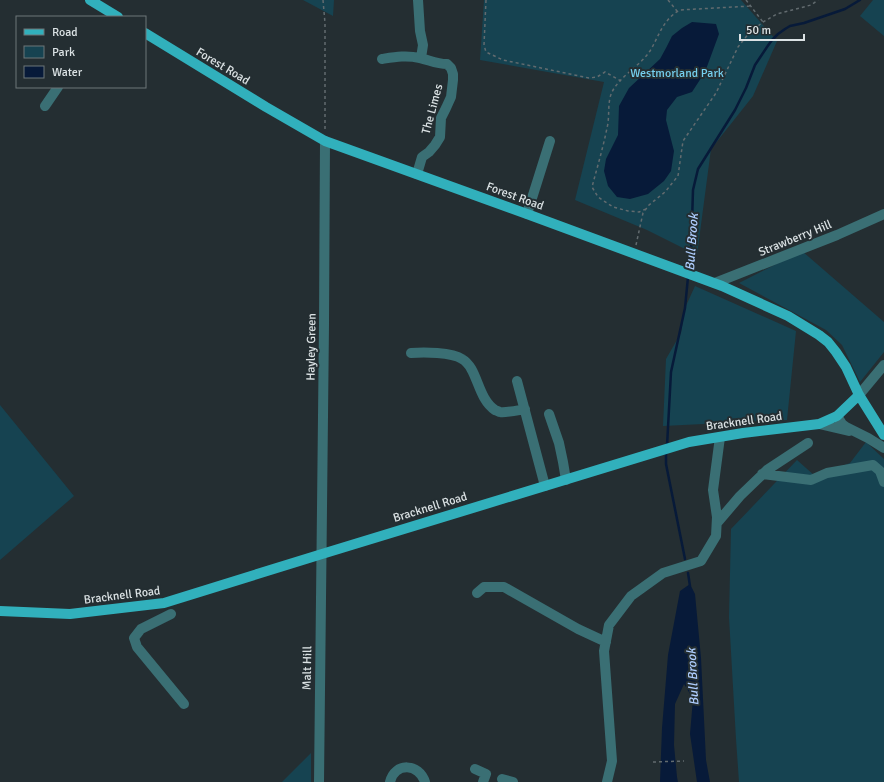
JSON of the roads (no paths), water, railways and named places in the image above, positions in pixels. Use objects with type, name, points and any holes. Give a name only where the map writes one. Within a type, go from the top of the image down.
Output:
[{"type":"main road","points":[[90,0],[107,14]]},
{"type":"main road","name":"Forest Road","points":[[146,34],[325,141],[694,275],[788,316],[820,335],[828,342],[846,367],[859,395],[884,435]]},
{"type":"main road","name":"Bracknell Road","points":[[0,611],[70,614],[164,604],[689,442],[743,433],[819,424],[837,416],[859,395]]},
{"type":"street","points":[[418,0],[420,31],[423,45],[421,58]]},
{"type":"street","name":"The Limes","points":[[382,59],[401,56],[421,58],[435,63],[447,64],[451,68],[453,74],[450,97],[442,118],[440,137],[429,152],[422,157],[417,174]]},
{"type":"street","points":[[45,106],[57,88]]},
{"type":"street","name":"Hayley Green","points":[[322,554],[325,141]]},
{"type":"street","points":[[527,214],[550,141]]},
{"type":"street","name":"Strawberry Hill","points":[[715,283],[837,235],[884,214]]},
{"type":"street","points":[[411,352],[448,354],[464,359],[470,368],[486,402],[491,407],[500,412],[525,409]]},
{"type":"street","points":[[859,395],[884,365]]},
{"type":"street","points":[[517,381],[545,486]]},
{"type":"street","points":[[549,414],[559,443],[566,480]]},
{"type":"street","points":[[837,416],[842,424],[856,433]]},
{"type":"street","points":[[819,424],[856,433],[868,438],[884,448]]},
{"type":"street","points":[[607,782],[612,761],[604,651],[609,625],[631,596],[663,573],[701,561],[716,536],[717,517],[713,490],[720,437]]},
{"type":"street","points":[[717,523],[740,496],[762,474],[808,443]]},
{"type":"street","points":[[762,474],[811,480],[828,473],[873,465],[880,471],[884,482]]},
{"type":"street","name":"Malt Hill","points":[[319,782],[322,554]]},
{"type":"street","points":[[477,593],[484,587],[504,587],[578,629],[606,642]]},
{"type":"street","points":[[171,614],[141,629],[134,638],[137,647],[184,704]]},
{"type":"street","points":[[390,782],[393,774],[405,767],[414,768],[421,774],[425,782]]},
{"type":"street","points":[[475,770],[486,774],[483,782]]},
{"type":"street","points":[[502,779],[513,782]]},
{"type":"water","points":[[692,22],[716,24],[719,34],[705,72],[692,92],[677,97],[667,110],[666,120],[674,151],[671,171],[664,181],[648,194],[630,199],[617,197],[608,186],[604,171],[606,159],[618,135],[619,106],[629,88],[660,59],[672,36]]},
{"type":"water","points":[[690,584],[695,594],[701,658],[706,760],[710,782],[697,782],[690,734],[693,699],[684,684],[675,704],[674,745],[678,782],[660,782],[662,728],[668,655],[680,591]]},
{"type":"waterway","name":"Bull Brook","points":[[689,270],[693,190],[698,169],[735,110],[755,65],[772,40],[785,29],[790,26],[804,23],[845,9],[860,0]]},
{"type":"waterway","name":"Bull Brook","points":[[667,446],[671,372],[685,308],[688,277]]},
{"type":"waterway","name":"Bull Brook","points":[[666,451],[666,464],[685,559]]},
{"type":"waterway","name":"Bull Brook","points":[[688,573],[690,586]]},
{"type":"park label","name":"Westmorland Park","points":[[677,73]]}]
